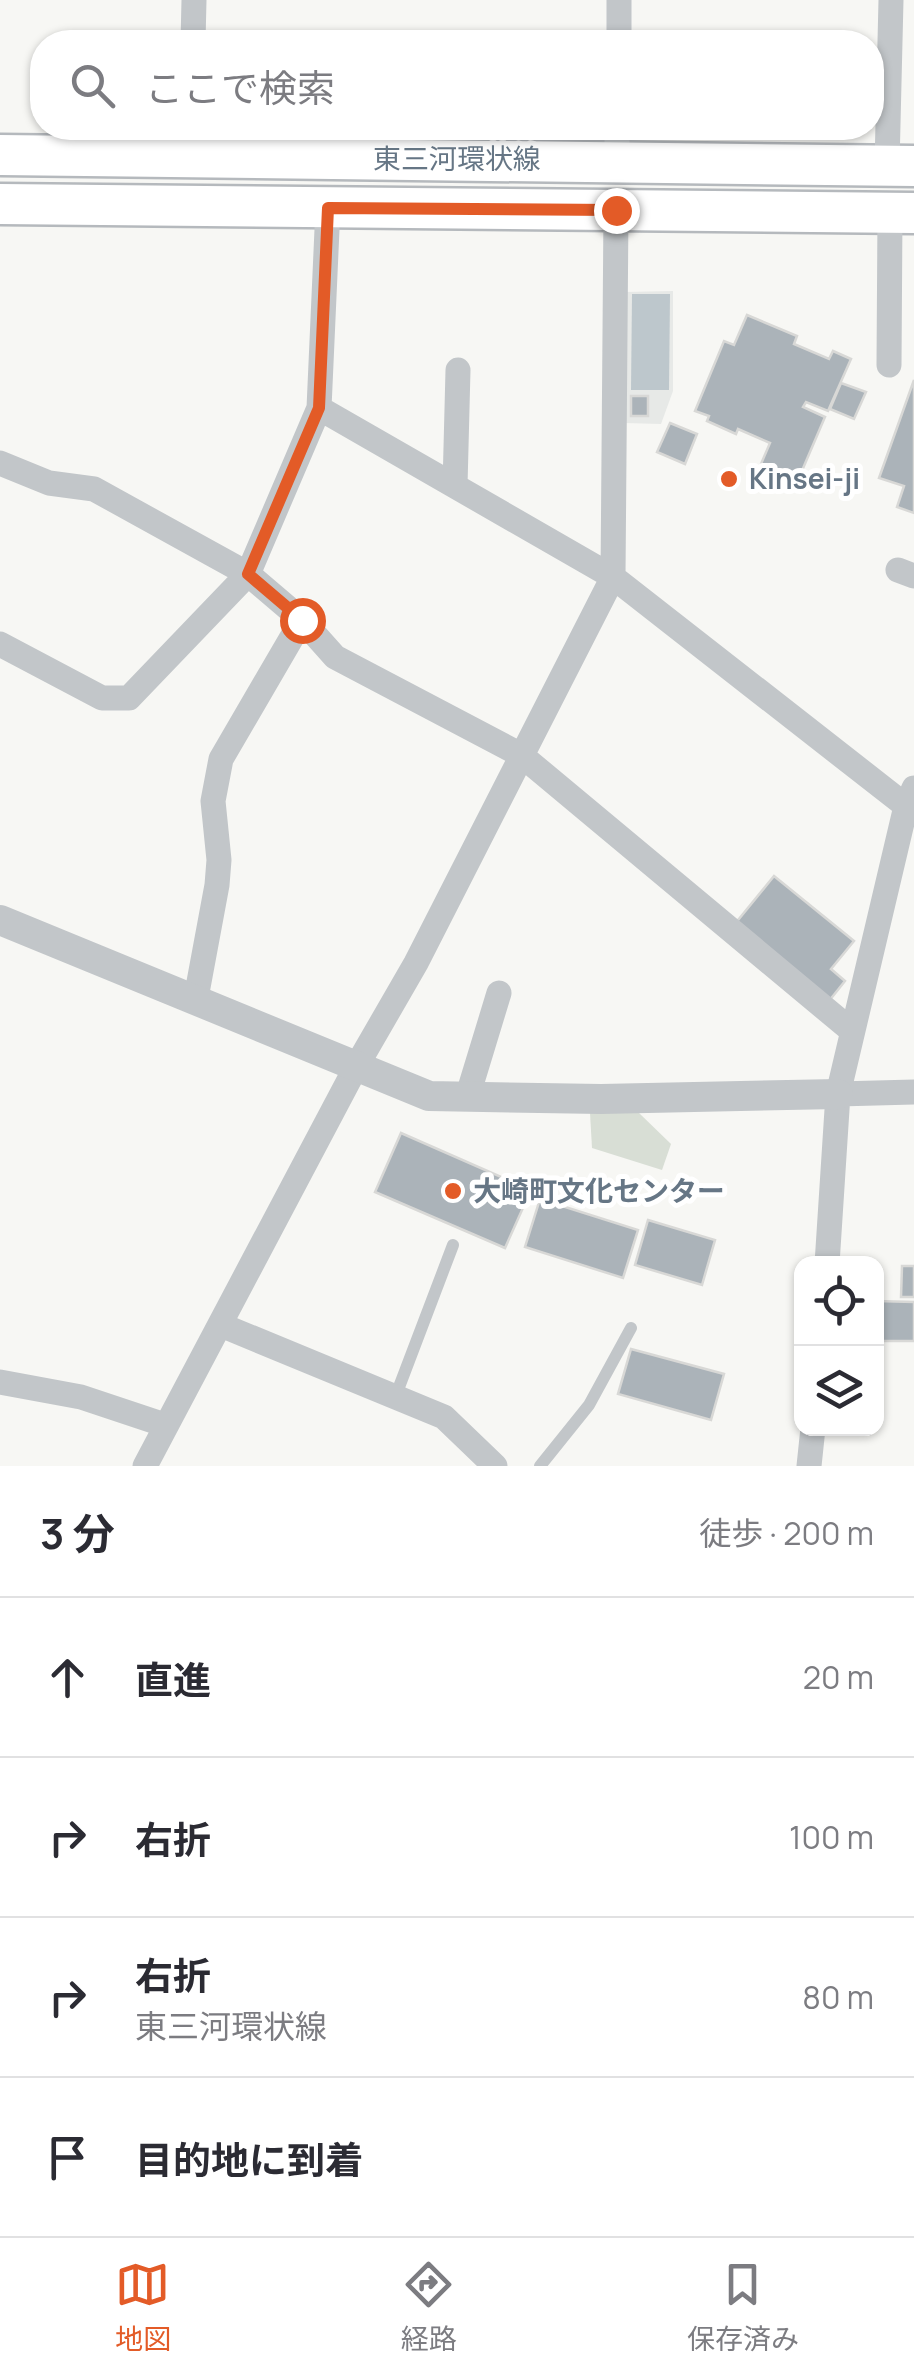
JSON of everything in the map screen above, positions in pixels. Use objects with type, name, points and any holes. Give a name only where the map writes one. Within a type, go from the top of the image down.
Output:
[{"type":"main road","name":"東三河環状線","points":[[0,155],[190,142],[617,144],[901,165]]},
{"type":"main road","name":"東三河環状線","points":[[0,204],[902,213]]},
{"type":"street","points":[[193,30],[194,0]]},
{"type":"street","points":[[619,0],[619,30]]},
{"type":"street","points":[[891,0],[901,165]]},
{"type":"street","points":[[0,644],[102,698],[128,698],[248,574],[319,408],[328,208]]},
{"type":"street","points":[[145,1466],[356,1068],[416,963],[614,577],[616,210]]},
{"type":"street","points":[[890,365],[902,213]]},
{"type":"street","points":[[455,486],[458,370]]},
{"type":"street","points":[[319,408],[614,577],[910,797],[838,1094],[828,1256]]},
{"type":"street","points":[[0,462],[49,483],[94,489],[248,574],[302,620],[335,657],[521,754],[852,1032]]},
{"type":"street","points":[[196,998],[217,886],[214,802],[221,759],[302,620]]},
{"type":"street","points":[[0,920],[429,1096],[602,1099],[914,1092]]},
{"type":"street","points":[[467,1098],[499,992]]},
{"type":"street","points":[[221,1324],[444,1417],[494,1466]]},
{"type":"street","points":[[0,1382],[81,1397],[166,1425]]},
{"type":"street","points":[[809,1466],[812,1436]]},
{"type":"lane","points":[[396,1395],[453,1245]]},
{"type":"lane","points":[[540,1466],[589,1405],[631,1328]]},
{"type":"shaded area","points":[[673,291],[673,391],[661,424],[624,423],[624,292]]},
{"type":"shaded area","points":[[632,294],[670,294],[669,390],[631,390]]},
{"type":"shaded area","points":[[590,1113],[639,1113],[671,1144],[662,1170],[592,1148]]},
{"type":"building","points":[[747,315],[797,336],[794,344],[829,359],[833,351],[851,359],[828,411],[806,402],[803,407],[825,417],[795,487],[758,471],[770,443],[738,429],[736,434],[695,411],[724,341],[734,345]]},
{"type":"building","points":[[914,380],[914,513],[897,507],[904,486],[879,478]]},
{"type":"building","points":[[841,383],[866,392],[854,419],[830,409]]},
{"type":"building","points":[[631,396],[648,396],[648,416],[631,416]]},
{"type":"building","points":[[670,423],[697,434],[685,464],[657,452]]},
{"type":"building","points":[[774,876],[854,941],[831,969],[845,981],[829,1001],[734,925]]},
{"type":"building","name":"大崎町文化センター","points":[[401,1133],[531,1190],[505,1248],[375,1192]]},
{"type":"building","points":[[540,1199],[638,1230],[623,1278],[525,1247]]},
{"type":"building","points":[[648,1220],[715,1240],[702,1285],[635,1265]]},
{"type":"building","points":[[902,1266],[914,1266],[914,1297],[901,1297]]},
{"type":"building","points":[[884,1301],[914,1302],[914,1341],[884,1341]]},
{"type":"building","points":[[631,1349],[724,1374],[711,1420],[618,1394]]},
{"type":"place","name":"Kinsei-ji","points":[[729,479]]},
{"type":"place","name":"大崎町文化センター","points":[[453,1191]]},
{"type":"route","points":[[302,620],[248,574],[319,408],[328,208],[616,210]]}]
